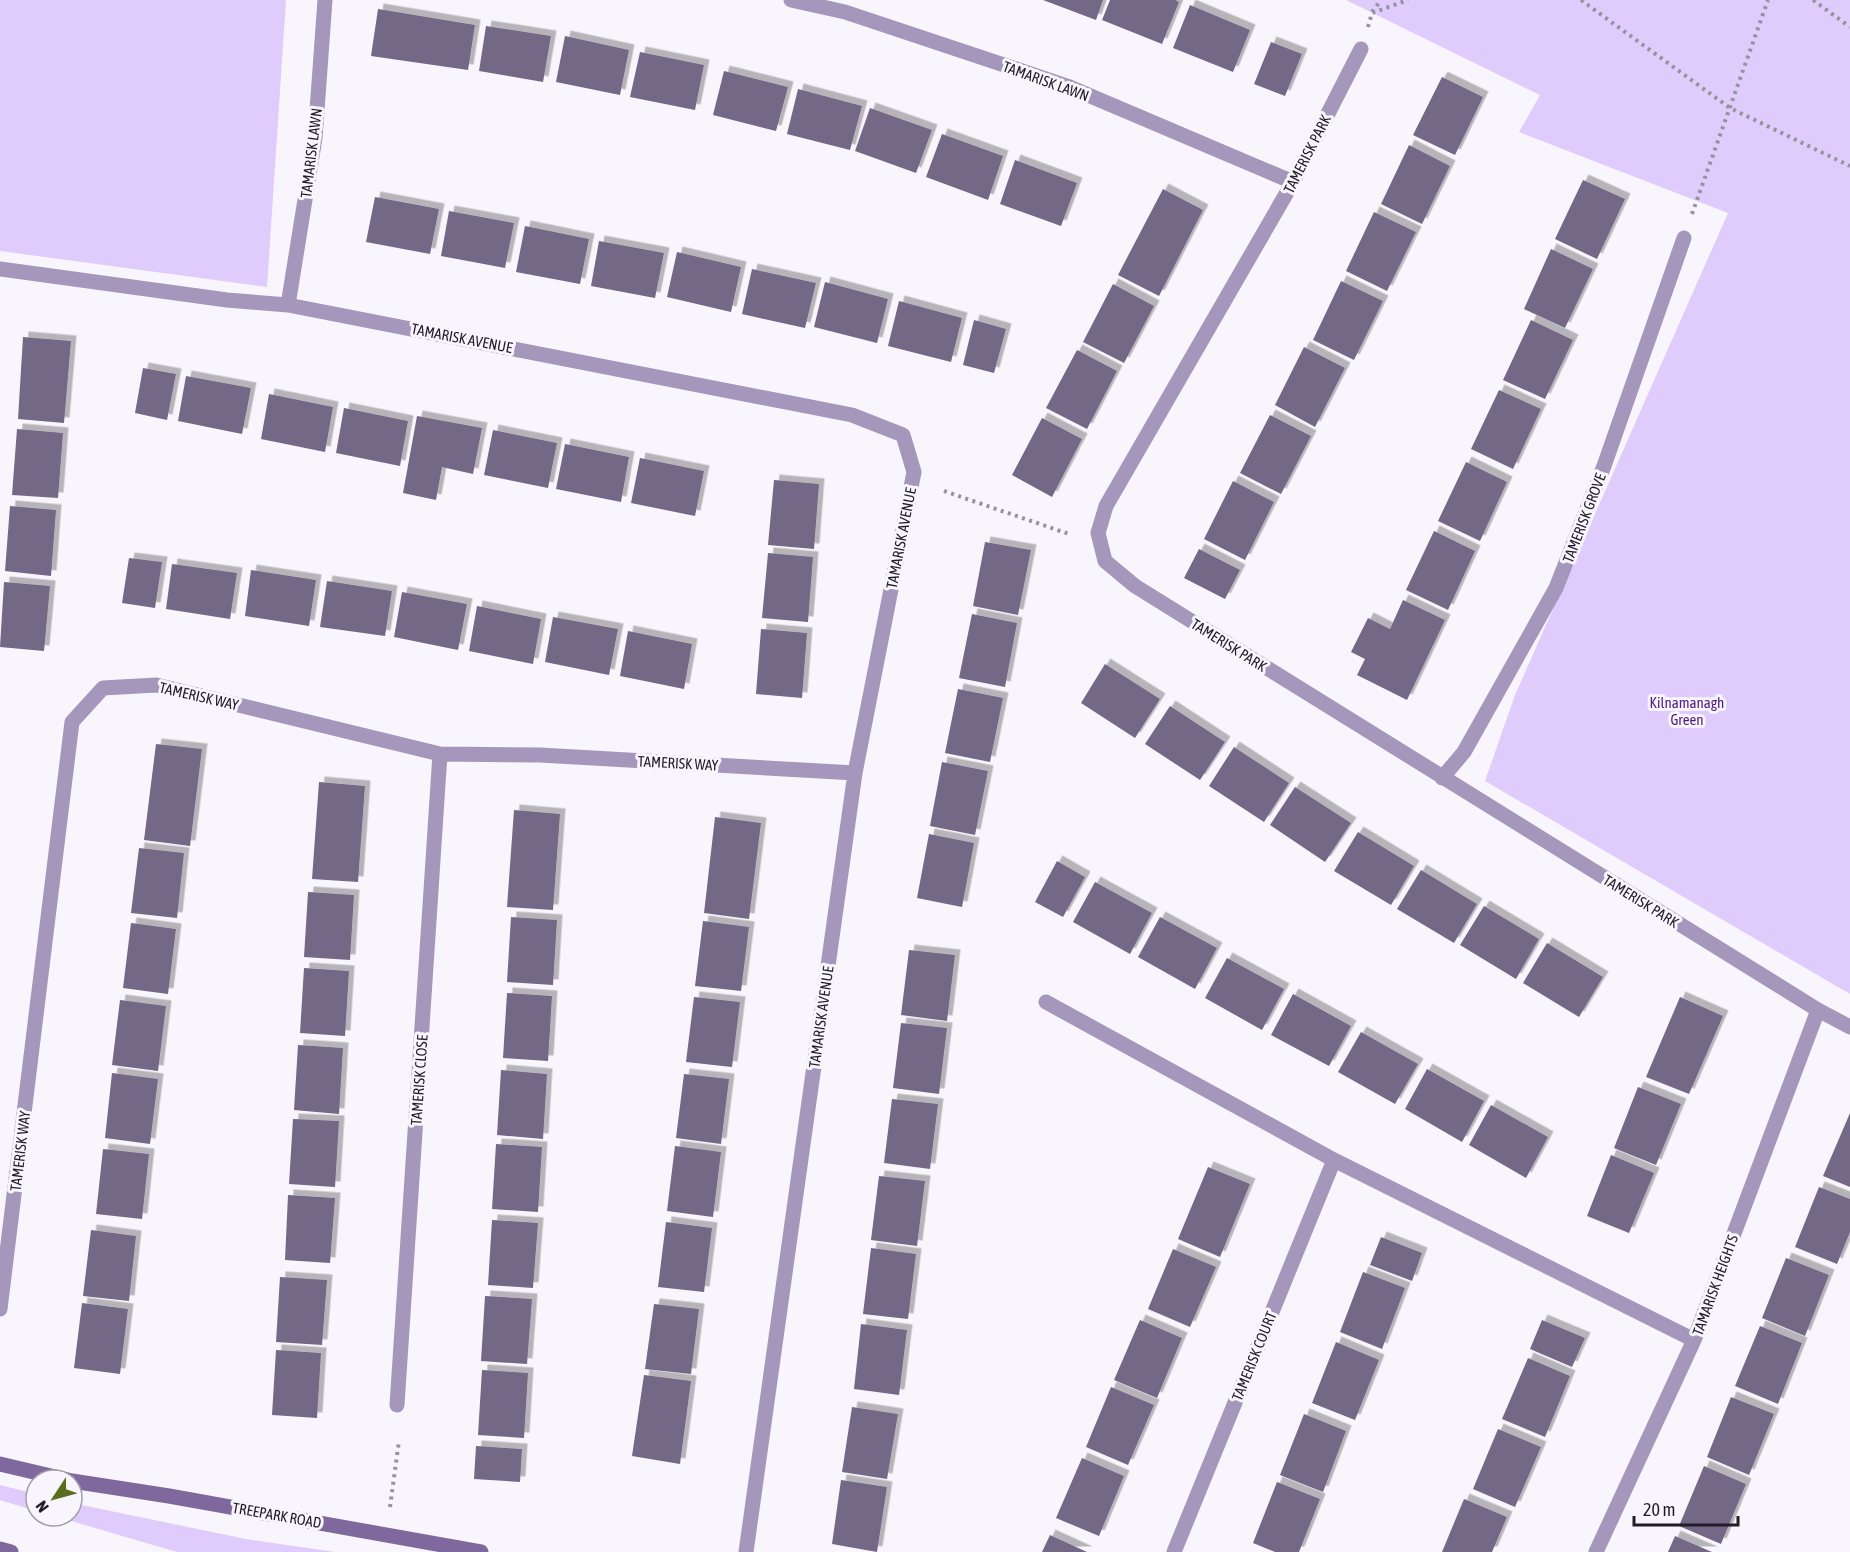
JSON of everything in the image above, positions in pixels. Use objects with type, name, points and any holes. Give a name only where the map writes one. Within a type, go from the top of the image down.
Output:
[{"type":"street","name":"TAMARISK LAWN","points":[[288,304],[315,138],[325,0]]},
{"type":"street","name":"TAMARISK LAWN","points":[[791,0],[845,12],[1067,86],[1293,182]]},
{"type":"street","name":"TAMERISK PARK","points":[[1361,49],[1293,182],[1106,506],[1098,533],[1105,561],[1135,586],[1818,1010],[1850,1027]]},
{"type":"street","name":"TAMERISK GROVE","points":[[1442,778],[1467,746],[1556,588],[1604,466],[1684,238]]},
{"type":"street","name":"TAMARISK AVENUE","points":[[0,269],[227,300],[288,304],[852,415],[903,435],[914,472],[855,773],[746,1552]]},
{"type":"street","name":"TAMERISK WAY","points":[[0,1309],[72,722],[103,688],[156,685],[440,754],[540,755],[855,773]]},
{"type":"street","name":"TAMERISK CLOSE","points":[[397,1405],[440,754]]},
{"type":"street","points":[[1046,1002],[1334,1160],[1694,1340]]},
{"type":"street","name":"TAMARISK HEIGHTS","points":[[1596,1552],[1694,1340],[1818,1010]]},
{"type":"street","name":"TAMERISK COURT","points":[[1174,1552],[1334,1160]]},
{"type":"street","points":[[0,1464],[24,1470]]},
{"type":"street","name":"TREEPARK ROAD","points":[[84,1483],[481,1552]]},
{"type":"street","points":[[0,1549],[11,1552]]},
{"type":"path","points":[[1361,49],[1372,13],[1381,0]]},
{"type":"path","points":[[1372,13],[1408,0]]},
{"type":"path","points":[[1581,0],[1730,108],[1850,166]]},
{"type":"path","points":[[1684,238],[1768,0]]},
{"type":"path","points":[[1813,0],[1850,27]]},
{"type":"path","points":[[944,491],[1069,534]]},
{"type":"path","points":[[390,1507],[399,1441]]},
{"type":"green space","points":[[0,0],[286,0],[267,287],[0,251]]},
{"type":"green space","name":"Kilnamanagh Green","points":[[1346,0],[1850,0],[1850,994],[1485,781],[1515,695],[1728,213],[1519,132],[1540,95]]},
{"type":"green space","points":[[0,1485],[24,1491],[24,1507],[0,1500]]},
{"type":"green space","points":[[84,1505],[246,1539],[335,1552],[177,1552],[84,1525]]},
{"type":"building","points":[[1043,0],[1103,0],[1096,20]]},
{"type":"building","points":[[1110,0],[1175,0],[1179,2],[1162,44],[1102,20]]},
{"type":"building","points":[[1190,5],[1250,30],[1233,72],[1173,48]]},
{"type":"building","points":[[378,9],[475,25],[468,70],[371,56]]},
{"type":"building","points":[[486,26],[551,36],[543,82],[479,71]]},
{"type":"building","points":[[565,36],[629,50],[620,95],[556,82]]},
{"type":"building","points":[[1271,42],[1302,54],[1285,96],[1254,84]]},
{"type":"building","points":[[640,52],[704,65],[695,110],[630,97]]},
{"type":"building","points":[[724,71],[788,87],[776,131],[713,115]]},
{"type":"building","points":[[1442,77],[1483,97],[1455,155],[1413,135]]},
{"type":"building","points":[[798,89],[862,106],[850,150],[787,134]]},
{"type":"building","points":[[870,108],[932,130],[916,173],[855,151]]},
{"type":"building","points":[[942,134],[1003,156],[988,200],[926,177]]},
{"type":"building","points":[[1409,145],[1450,166],[1422,224],[1381,204]]},
{"type":"building","points":[[1015,160],[1077,183],[1061,226],[1000,204]]},
{"type":"building","points":[[1583,180],[1625,199],[1597,259],[1555,239]]},
{"type":"building","points":[[1163,189],[1203,210],[1159,296],[1118,275]]},
{"type":"building","points":[[375,197],[439,209],[430,254],[366,242]]},
{"type":"building","points":[[449,211],[514,223],[505,268],[441,256]]},
{"type":"building","points":[[1374,212],[1416,232],[1387,291],[1346,271]]},
{"type":"building","points":[[525,226],[589,239],[580,284],[516,272]]},
{"type":"building","points":[[599,241],[664,253],[655,298],[591,286]]},
{"type":"building","points":[[1551,249],[1593,269],[1565,328],[1524,309]]},
{"type":"building","points":[[677,252],[741,267],[731,312],[667,297]]},
{"type":"building","points":[[752,269],[816,283],[805,328],[742,314]]},
{"type":"building","points":[[1341,281],[1383,301],[1354,360],[1313,340]]},
{"type":"building","points":[[825,282],[888,299],[877,343],[814,327]]},
{"type":"building","points":[[1113,284],[1154,306],[1124,363],[1083,342]]},
{"type":"building","points":[[899,301],[962,318],[951,362],[888,346]]},
{"type":"building","points":[[974,320],[1006,329],[994,373],[963,365]]},
{"type":"building","points":[[1531,320],[1573,340],[1545,399],[1503,380]]},
{"type":"building","points":[[23,337],[71,341],[64,423],[18,419]]},
{"type":"building","points":[[1304,347],[1345,368],[1315,427],[1275,405]]},
{"type":"building","points":[[1077,350],[1117,371],[1087,429],[1046,408]]},
{"type":"building","points":[[143,368],[176,374],[167,420],[135,413]]},
{"type":"building","points":[[186,376],[251,388],[242,434],[178,421]]},
{"type":"building","points":[[1499,390],[1541,409],[1513,469],[1471,449]]},
{"type":"building","points":[[269,394],[333,407],[325,452],[261,439]]},
{"type":"building","points":[[344,408],[408,421],[400,466],[336,453]]},
{"type":"building","points":[[1270,415],[1311,436],[1281,494],[1240,473]]},
{"type":"building","points":[[417,416],[482,428],[473,474],[442,467],[436,500],[403,493]]},
{"type":"building","points":[[1042,418],[1082,439],[1052,497],[1012,475]]},
{"type":"building","points":[[17,429],[63,433],[58,498],[12,495]]},
{"type":"building","points":[[493,430],[557,443],[548,488],[484,475]]},
{"type":"building","points":[[565,444],[629,457],[621,502],[556,489]]},
{"type":"building","points":[[640,458],[704,471],[695,516],[631,503]]},
{"type":"building","points":[[1466,462],[1507,482],[1480,541],[1438,521]]},
{"type":"building","points":[[774,480],[819,484],[814,549],[768,545]]},
{"type":"building","points":[[1233,481],[1274,502],[1245,560],[1204,539]]},
{"type":"building","points":[[10,506],[56,510],[51,576],[5,571]]},
{"type":"building","points":[[1434,531],[1475,551],[1448,610],[1406,590]]},
{"type":"building","points":[[985,542],[1031,550],[1018,615],[973,606]]},
{"type":"building","points":[[1199,549],[1240,570],[1225,599],[1184,578]]},
{"type":"building","points":[[768,553],[813,557],[808,622],[762,618]]},
{"type":"building","points":[[129,558],[162,562],[155,608],[122,603]]},
{"type":"building","points":[[172,564],[237,573],[230,619],[166,609]]},
{"type":"building","points":[[251,570],[316,580],[309,626],[245,616]]},
{"type":"building","points":[[327,581],[392,591],[385,636],[320,627]]},
{"type":"building","points":[[4,582],[50,586],[44,651],[0,647]]},
{"type":"building","points":[[402,592],[467,604],[458,650],[394,637]]},
{"type":"building","points":[[1403,600],[1445,620],[1407,700],[1357,675],[1365,659],[1351,652],[1368,618],[1390,629]]},
{"type":"building","points":[[477,606],[541,619],[533,664],[469,651]]},
{"type":"building","points":[[972,614],[1017,623],[1005,687],[959,678]]},
{"type":"building","points":[[553,617],[618,629],[609,675],[545,662]]},
{"type":"building","points":[[761,629],[807,633],[802,698],[756,694]]},
{"type":"building","points":[[628,631],[692,644],[684,689],[620,676]]},
{"type":"building","points":[[1105,664],[1160,699],[1135,738],[1081,703]]},
{"type":"building","points":[[958,689],[1003,698],[990,762],[945,753]]},
{"type":"building","points":[[1170,706],[1225,742],[1200,780],[1145,744]]},
{"type":"building","points":[[156,744],[202,749],[190,846],[144,840]]},
{"type":"building","points":[[1234,747],[1289,783],[1264,822],[1209,786]]},
{"type":"building","points":[[942,762],[988,771],[975,835],[930,826]]},
{"type":"building","points":[[319,782],[365,786],[358,882],[312,879]]},
{"type":"building","points":[[1295,787],[1351,823],[1325,862],[1270,825]]},
{"type":"building","points":[[514,810],[560,814],[553,910],[507,907]]},
{"type":"building","points":[[715,817],[761,823],[749,919],[704,913]]},
{"type":"building","points":[[1358,832],[1414,866],[1391,905],[1334,871]]},
{"type":"building","points":[[929,834],[974,843],[962,907],[917,898]]},
{"type":"building","points":[[139,848],[184,853],[177,918],[131,913]]},
{"type":"building","points":[[1057,861],[1085,877],[1063,917],[1035,902]]},
{"type":"building","points":[[1421,870],[1477,904],[1454,943],[1397,909]]},
{"type":"building","points":[[1095,882],[1152,913],[1130,954],[1073,922]]},
{"type":"building","points":[[308,892],[354,895],[350,960],[304,957]]},
{"type":"building","points":[[1484,906],[1539,939],[1516,979],[1460,945]]},
{"type":"building","points":[[511,917],[557,920],[553,985],[507,982]]},
{"type":"building","points":[[1160,917],[1217,948],[1195,989],[1138,957]]},
{"type":"building","points":[[703,921],[749,927],[741,991],[695,986]]},
{"type":"building","points":[[131,923],[176,929],[168,994],[123,988]]},
{"type":"building","points":[[1547,943],[1603,977],[1579,1017],[1523,983]]},
{"type":"building","points":[[909,950],[955,955],[947,1021],[901,1015]]},
{"type":"building","points":[[1227,958],[1284,989],[1262,1030],[1205,998]]},
{"type":"building","points":[[304,968],[349,971],[345,1036],[300,1033]]},
{"type":"building","points":[[507,993],[552,996],[548,1061],[503,1058]]},
{"type":"building","points":[[1293,994],[1351,1026],[1329,1066],[1271,1035]]},
{"type":"building","points":[[694,997],[740,1002],[732,1067],[686,1062]]},
{"type":"building","points":[[1680,997],[1723,1016],[1689,1094],[1646,1077]]},
{"type":"building","points":[[120,1000],[166,1006],[158,1071],[112,1065]]},
{"type":"building","points":[[901,1023],[947,1028],[939,1094],[893,1088]]},
{"type":"building","points":[[1361,1032],[1418,1064],[1395,1104],[1338,1072]]},
{"type":"building","points":[[298,1045],[343,1048],[339,1114],[294,1110]]},
{"type":"building","points":[[1427,1069],[1484,1101],[1462,1142],[1405,1109]]},
{"type":"building","points":[[501,1070],[547,1074],[543,1139],[497,1135]]},
{"type":"building","points":[[112,1073],[158,1079],[150,1144],[105,1138]]},
{"type":"building","points":[[684,1074],[729,1079],[721,1144],[676,1138]]},
{"type":"building","points":[[1638,1087],[1681,1104],[1656,1165],[1614,1148]]},
{"type":"building","points":[[892,1099],[938,1104],[930,1169],[884,1163]]},
{"type":"building","points":[[1491,1105],[1548,1137],[1526,1178],[1469,1145]]},
{"type":"building","points":[[1850,1113],[1850,1187],[1823,1176]]},
{"type":"building","points":[[293,1119],[339,1121],[335,1187],[289,1184]]},
{"type":"building","points":[[496,1144],[542,1147],[538,1212],[492,1209]]},
{"type":"building","points":[[675,1146],[721,1152],[713,1217],[667,1211]]},
{"type":"building","points":[[103,1149],[149,1154],[142,1219],[96,1214]]},
{"type":"building","points":[[1611,1155],[1654,1173],[1629,1233],[1587,1216]]},
{"type":"building","points":[[1208,1167],[1250,1184],[1220,1257],[1178,1239]]},
{"type":"building","points":[[879,1176],[925,1181],[917,1246],[871,1240]]},
{"type":"building","points":[[1819,1187],[1850,1199],[1850,1232],[1837,1264],[1795,1247]]},
{"type":"building","points":[[288,1195],[335,1198],[330,1263],[285,1260]]},
{"type":"building","points":[[492,1220],[538,1223],[533,1288],[488,1285]]},
{"type":"building","points":[[666,1222],[712,1228],[704,1292],[658,1287]]},
{"type":"building","points":[[91,1230],[136,1236],[129,1301],[83,1296]]},
{"type":"building","points":[[1381,1237],[1422,1253],[1412,1281],[1370,1265]]},
{"type":"building","points":[[871,1248],[916,1254],[908,1319],[863,1314]]},
{"type":"building","points":[[1173,1249],[1216,1267],[1190,1327],[1148,1309]]},
{"type":"building","points":[[1786,1258],[1829,1275],[1805,1336],[1762,1318]]},
{"type":"building","points":[[1363,1272],[1405,1288],[1382,1349],[1340,1332]]},
{"type":"building","points":[[280,1277],[327,1280],[322,1345],[276,1342]]},
{"type":"building","points":[[485,1296],[532,1299],[527,1364],[481,1361]]},
{"type":"building","points":[[82,1303],[128,1309],[120,1374],[74,1368]]},
{"type":"building","points":[[654,1304],[699,1309],[691,1374],[645,1369]]},
{"type":"building","points":[[1140,1320],[1182,1338],[1157,1398],[1114,1380]]},
{"type":"building","points":[[1542,1320],[1585,1338],[1572,1367],[1530,1349]]},
{"type":"building","points":[[861,1324],[907,1330],[899,1395],[854,1389]]},
{"type":"building","points":[[1760,1326],[1802,1343],[1778,1404],[1735,1386]]},
{"type":"building","points":[[1336,1342],[1379,1360],[1355,1420],[1312,1403]]},
{"type":"building","points":[[276,1350],[321,1353],[317,1418],[272,1415]]},
{"type":"building","points":[[1528,1358],[1570,1376],[1545,1437],[1502,1419]]},
{"type":"building","points":[[482,1370],[528,1373],[524,1438],[478,1435]]},
{"type":"building","points":[[644,1375],[691,1381],[680,1464],[632,1456]]},
{"type":"building","points":[[1111,1387],[1154,1405],[1128,1465],[1086,1447]]},
{"type":"building","points":[[1731,1397],[1774,1414],[1749,1475],[1707,1457]]},
{"type":"building","points":[[852,1407],[898,1414],[887,1479],[842,1472]]},
{"type":"building","points":[[1304,1414],[1346,1431],[1323,1492],[1280,1475]]},
{"type":"building","points":[[1498,1429],[1541,1447],[1515,1507],[1473,1489]]},
{"type":"building","points":[[476,1446],[522,1449],[520,1482],[474,1479]]},
{"type":"building","points":[[1082,1458],[1124,1476],[1099,1536],[1056,1518]]},
{"type":"building","points":[[1704,1466],[1746,1484],[1721,1544],[1679,1526]]},
{"type":"building","points":[[841,1480],[887,1487],[877,1552],[832,1544]]},
{"type":"building","points":[[1277,1482],[1320,1499],[1299,1552],[1275,1552],[1253,1543]]},
{"type":"building","points":[[1464,1499],[1507,1517],[1492,1552],[1442,1552]]},
{"type":"building","points":[[1050,1535],[1087,1552],[1042,1552]]},
{"type":"building","points":[[1675,1536],[1712,1552],[1668,1552]]}]
